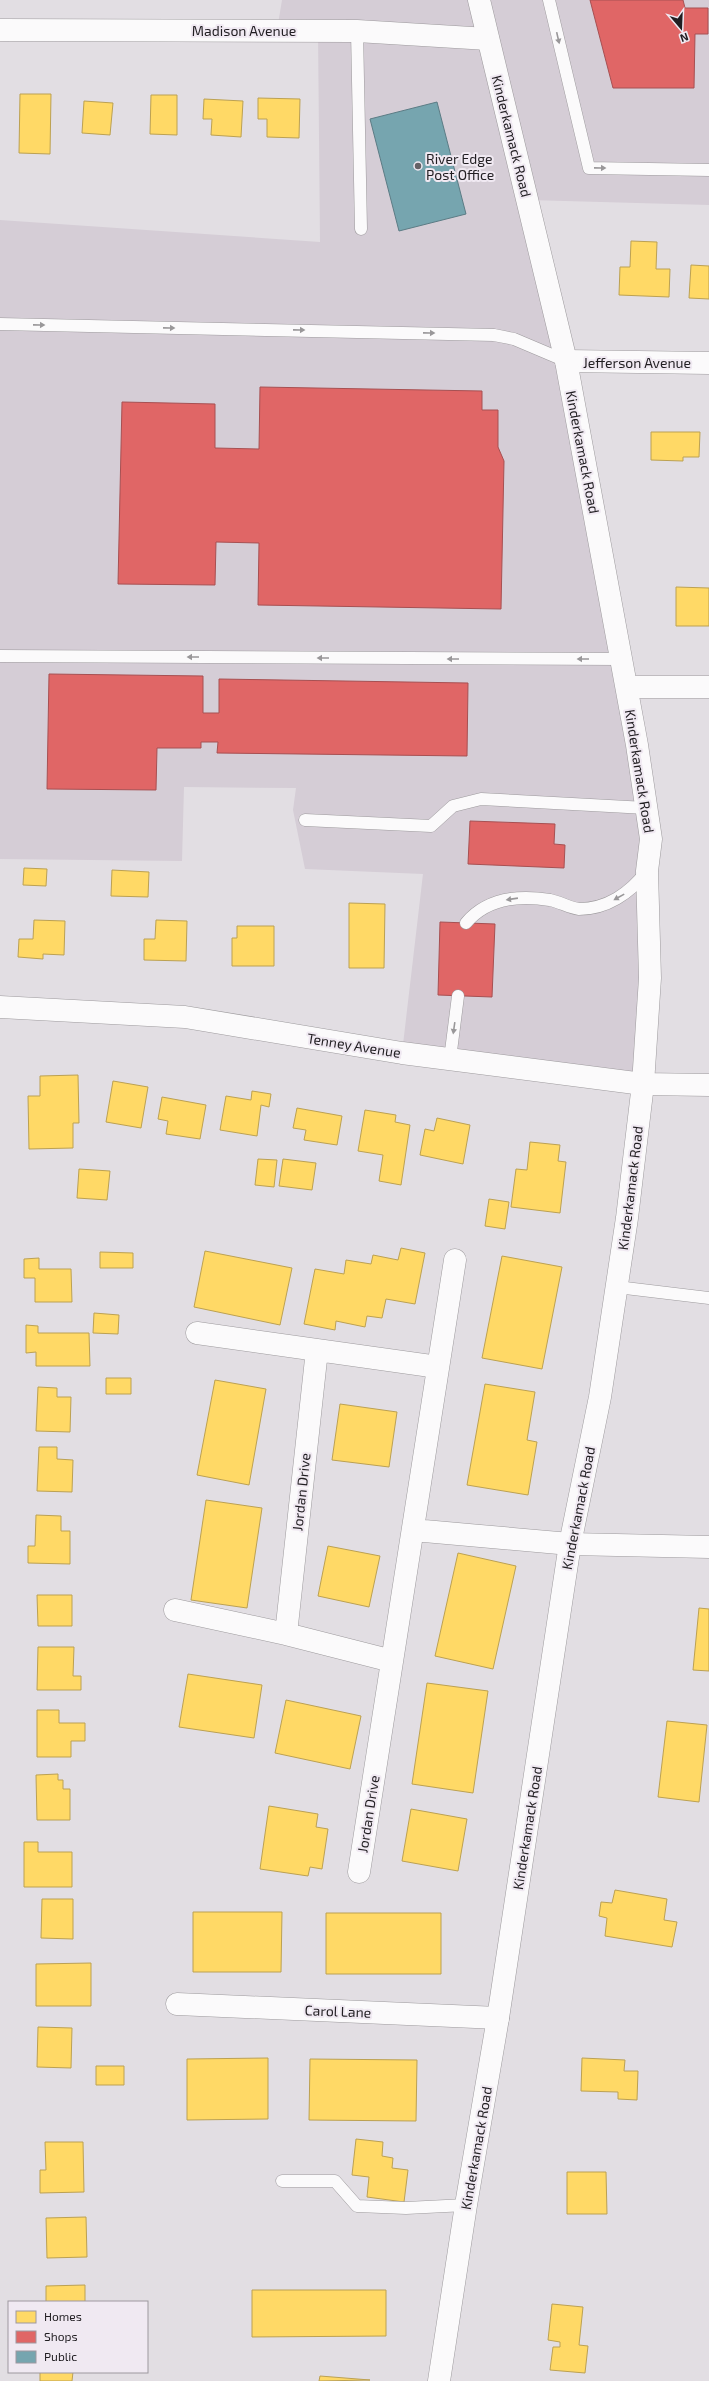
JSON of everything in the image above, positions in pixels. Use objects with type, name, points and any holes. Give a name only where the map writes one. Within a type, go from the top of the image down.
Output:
[{"type":"street","name":"Kinderkamack Road","points":[[439,2381],[466,2205],[498,2018],[570,1544],[600,1397],[617,1287],[644,1084],[650,978],[647,871],[651,839],[627,687],[566,361],[478,0]]},
{"type":"street","name":"Madison Avenue","points":[[0,30],[357,31],[488,39]]},
{"type":"street","name":"Jefferson Avenue","points":[[566,361],[709,362]]},
{"type":"street","points":[[627,687],[709,687]]},
{"type":"street","name":"Tenney Avenue","points":[[0,1007],[184,1017],[398,1053],[644,1084],[709,1085]]},
{"type":"street","name":"Jordan Drive","points":[[359,1872],[455,1260]]},
{"type":"street","points":[[197,1333],[438,1367]]},
{"type":"street","name":"Jordan Drive","points":[[286,1634],[317,1350]]},
{"type":"street","points":[[413,1530],[570,1544],[709,1547]]},
{"type":"street","points":[[175,1610],[286,1634],[392,1661]]},
{"type":"street","name":"Carol Lane","points":[[177,2004],[498,2018]]},
{"type":"street","points":[[432,2381],[444,2350]]},
{"type":"lane","points":[[549,0],[589,168],[709,170]]},
{"type":"lane","points":[[357,31],[361,229]]},
{"type":"lane","points":[[0,324],[494,335],[514,339],[566,361]]},
{"type":"lane","points":[[0,656],[622,659]]},
{"type":"lane","points":[[305,820],[431,826],[454,806],[481,798],[646,808]]},
{"type":"lane","points":[[466,923],[475,913],[484,907],[511,898],[550,900],[577,909],[592,908],[616,900],[634,888],[647,871]]},
{"type":"lane","points":[[450,1059],[458,996]]},
{"type":"lane","points":[[617,1287],[709,1298]]},
{"type":"lane","points":[[282,2181],[335,2181],[357,2206],[406,2208],[466,2205]]},
{"type":"shaded area","points":[[282,0],[709,0],[709,205],[529,200],[646,808],[643,1084],[402,1053],[423,874],[305,869],[293,810],[296,788],[184,787],[182,861],[0,859],[0,220],[320,242],[318,31],[277,30]]},
{"type":"building: Homes","points":[[20,94],[51,94],[50,154],[19,153]]},
{"type":"building: Homes","points":[[151,95],[177,95],[177,135],[150,134]]},
{"type":"building: Homes","points":[[258,98],[300,99],[299,138],[267,137],[267,119],[258,119]]},
{"type":"building: Homes","points":[[204,99],[243,101],[241,137],[211,135],[212,119],[203,119]]},
{"type":"building: Homes","points":[[84,101],[113,103],[110,135],[82,133]]},
{"type":"building: Homes","points":[[631,241],[657,242],[656,269],[670,269],[669,297],[619,295],[620,267],[630,267]]},
{"type":"building: Homes","points":[[691,265],[709,266],[709,299],[689,298]]},
{"type":"building: Homes","points":[[651,432],[700,432],[699,457],[683,457],[683,461],[651,460]]},
{"type":"building: Homes","points":[[676,587],[709,588],[709,626],[676,626]]},
{"type":"building: Homes","points":[[24,868],[47,869],[46,886],[23,885]]},
{"type":"building: Homes","points":[[112,870],[149,872],[148,897],[111,896]]},
{"type":"building: Homes","points":[[349,903],[385,904],[384,968],[349,968]]},
{"type":"building: Homes","points":[[34,920],[65,921],[64,955],[43,954],[43,959],[18,957],[19,939],[33,939]]},
{"type":"building: Homes","points":[[156,920],[187,921],[186,961],[144,960],[144,939],[155,939]]},
{"type":"building: Homes","points":[[237,926],[274,926],[274,966],[232,966],[232,938],[237,938]]},
{"type":"building: Homes","points":[[78,1075],[79,1123],[73,1123],[73,1148],[29,1149],[28,1096],[40,1096],[40,1076]]},
{"type":"building: Homes","points":[[113,1081],[148,1087],[141,1128],[106,1122]]},
{"type":"building: Homes","points":[[252,1091],[271,1094],[269,1107],[261,1105],[257,1136],[220,1130],[226,1096],[251,1100]]},
{"type":"building: Homes","points":[[162,1097],[206,1105],[200,1139],[166,1134],[168,1121],[158,1119]]},
{"type":"building: Homes","points":[[297,1108],[342,1116],[337,1145],[304,1140],[306,1130],[293,1128]]},
{"type":"building: Homes","points":[[365,1110],[396,1115],[395,1122],[410,1125],[401,1185],[379,1181],[383,1155],[358,1151]]},
{"type":"building: Homes","points":[[437,1118],[470,1125],[463,1164],[420,1155],[425,1129],[434,1131]]},
{"type":"building: Homes","points":[[530,1142],[560,1145],[558,1161],[566,1162],[560,1213],[511,1207],[516,1169],[527,1170]]},
{"type":"building: Homes","points":[[258,1159],[277,1160],[274,1187],[255,1185]]},
{"type":"building: Homes","points":[[283,1159],[316,1163],[312,1190],[279,1186]]},
{"type":"building: Homes","points":[[79,1169],[110,1171],[107,1200],[77,1198]]},
{"type":"building: Homes","points":[[489,1199],[509,1202],[505,1229],[485,1226]]},
{"type":"building: Homes","points":[[401,1248],[425,1253],[415,1304],[386,1299],[382,1318],[367,1316],[365,1327],[336,1321],[335,1330],[304,1324],[315,1269],[344,1274],[346,1260],[371,1264],[373,1255],[398,1260]]},
{"type":"building: Homes","points":[[205,1251],[292,1268],[280,1325],[194,1307]]},
{"type":"building: Homes","points":[[100,1252],[133,1253],[133,1268],[100,1268]]},
{"type":"building: Homes","points":[[502,1256],[562,1267],[542,1369],[482,1358]]},
{"type":"building: Homes","points":[[39,1258],[39,1269],[71,1269],[72,1302],[35,1302],[35,1278],[24,1278],[24,1259]]},
{"type":"building: Homes","points":[[94,1313],[119,1315],[118,1334],[93,1333]]},
{"type":"building: Homes","points":[[26,1325],[38,1326],[38,1333],[89,1333],[90,1366],[36,1366],[36,1352],[26,1353]]},
{"type":"building: Homes","points":[[106,1378],[131,1378],[131,1394],[106,1394]]},
{"type":"building: Homes","points":[[215,1380],[266,1389],[249,1485],[197,1475]]},
{"type":"building: Homes","points":[[485,1384],[535,1392],[527,1440],[537,1442],[528,1495],[467,1485]]},
{"type":"building: Homes","points":[[38,1387],[57,1388],[57,1397],[71,1397],[70,1432],[36,1431]]},
{"type":"building: Homes","points":[[340,1404],[397,1412],[389,1467],[332,1460]]},
{"type":"building: Homes","points":[[39,1447],[57,1447],[57,1459],[73,1460],[72,1492],[37,1491]]},
{"type":"building: Homes","points":[[206,1500],[262,1508],[247,1608],[191,1600]]},
{"type":"building: Homes","points":[[36,1515],[61,1516],[61,1531],[70,1531],[70,1564],[28,1563],[28,1546],[35,1546]]},
{"type":"building: Homes","points":[[328,1546],[380,1556],[369,1607],[318,1596]]},
{"type":"building: Homes","points":[[458,1553],[516,1566],[493,1669],[435,1656]]},
{"type":"building: Homes","points":[[37,1595],[72,1595],[72,1626],[38,1626]]},
{"type":"building: Homes","points":[[699,1608],[709,1609],[709,1671],[693,1670]]},
{"type":"building: Homes","points":[[38,1647],[74,1647],[73,1676],[81,1676],[81,1690],[37,1690]]},
{"type":"building: Homes","points":[[188,1674],[262,1685],[254,1738],[179,1727]]},
{"type":"building: Homes","points":[[427,1683],[488,1691],[473,1793],[412,1784]]},
{"type":"building: Homes","points":[[286,1700],[361,1716],[350,1769],[275,1753]]},
{"type":"building: Homes","points":[[37,1710],[59,1710],[59,1723],[85,1723],[85,1741],[71,1741],[71,1757],[37,1757]]},
{"type":"building: Homes","points":[[667,1721],[707,1725],[699,1802],[658,1797]]},
{"type":"building: Homes","points":[[58,1774],[58,1780],[63,1780],[63,1789],[70,1789],[70,1820],[37,1820],[36,1775]]},
{"type":"building: Homes","points":[[269,1806],[318,1814],[316,1827],[328,1829],[322,1869],[310,1867],[308,1876],[260,1869]]},
{"type":"building: Homes","points":[[411,1809],[467,1819],[458,1871],[402,1861]]},
{"type":"building: Homes","points":[[24,1842],[38,1842],[38,1852],[72,1852],[72,1887],[24,1887]]},
{"type":"building: Homes","points":[[615,1890],[667,1899],[664,1920],[677,1922],[672,1947],[605,1936],[607,1918],[599,1916],[601,1902],[612,1903]]},
{"type":"building: Homes","points":[[42,1899],[73,1899],[73,1939],[41,1938]]},
{"type":"building: Homes","points":[[193,1912],[282,1912],[281,1972],[193,1972]]},
{"type":"building: Homes","points":[[326,1913],[441,1913],[441,1974],[326,1974]]},
{"type":"building: Homes","points":[[91,1963],[91,2006],[36,2006],[36,1964]]},
{"type":"building: Homes","points":[[38,2027],[72,2028],[71,2068],[37,2067]]},
{"type":"building: Homes","points":[[268,2058],[268,2119],[187,2120],[187,2059]]},
{"type":"building: Homes","points":[[582,2058],[625,2060],[624,2071],[638,2071],[637,2100],[618,2099],[618,2092],[581,2091]]},
{"type":"building: Homes","points":[[310,2059],[417,2060],[416,2121],[309,2120]]},
{"type":"building: Homes","points":[[96,2066],[124,2066],[124,2085],[96,2085]]},
{"type":"building: Homes","points":[[356,2139],[383,2142],[382,2156],[393,2158],[392,2168],[408,2170],[404,2202],[367,2197],[369,2177],[352,2175]]},
{"type":"building: Homes","points":[[45,2142],[83,2142],[84,2192],[40,2193],[40,2170],[46,2170]]},
{"type":"building: Homes","points":[[567,2172],[606,2172],[607,2214],[567,2214]]},
{"type":"building: Homes","points":[[86,2217],[87,2257],[47,2258],[46,2218]]},
{"type":"building: Homes","points":[[85,2285],[85,2301],[46,2301],[46,2286]]},
{"type":"building: Homes","points":[[252,2290],[386,2290],[386,2336],[252,2337]]},
{"type":"building: Homes","points":[[552,2304],[583,2307],[579,2345],[588,2346],[585,2373],[550,2370],[553,2347],[560,2347],[560,2342],[548,2340]]},
{"type":"building: Homes","points":[[40,2373],[73,2373],[72,2381],[40,2381]]},
{"type":"building: Homes","points":[[320,2376],[370,2380],[319,2381]]},
{"type":"building: Shops","points":[[590,0],[683,0],[685,8],[708,8],[708,34],[695,34],[694,88],[613,88]]},
{"type":"building: Shops","points":[[260,387],[482,391],[482,410],[498,410],[498,447],[504,461],[501,609],[258,605],[259,543],[216,542],[215,585],[118,584],[122,402],[215,404],[215,448],[259,449]]},
{"type":"building: Shops","points":[[49,674],[203,676],[203,713],[219,713],[219,679],[468,683],[467,756],[217,753],[218,742],[201,742],[201,748],[157,748],[156,790],[47,789]]},
{"type":"building: Shops","points":[[470,821],[555,824],[554,844],[565,845],[564,868],[468,864]]},
{"type":"building: Shops","points":[[440,922],[495,924],[492,997],[438,995]]},
{"type":"building: Public","name":"River Edge Post Office","points":[[437,102],[466,214],[399,231],[370,119]]},
{"type":"place","name":"River Edge Post Office","points":[[418,166]]}]
